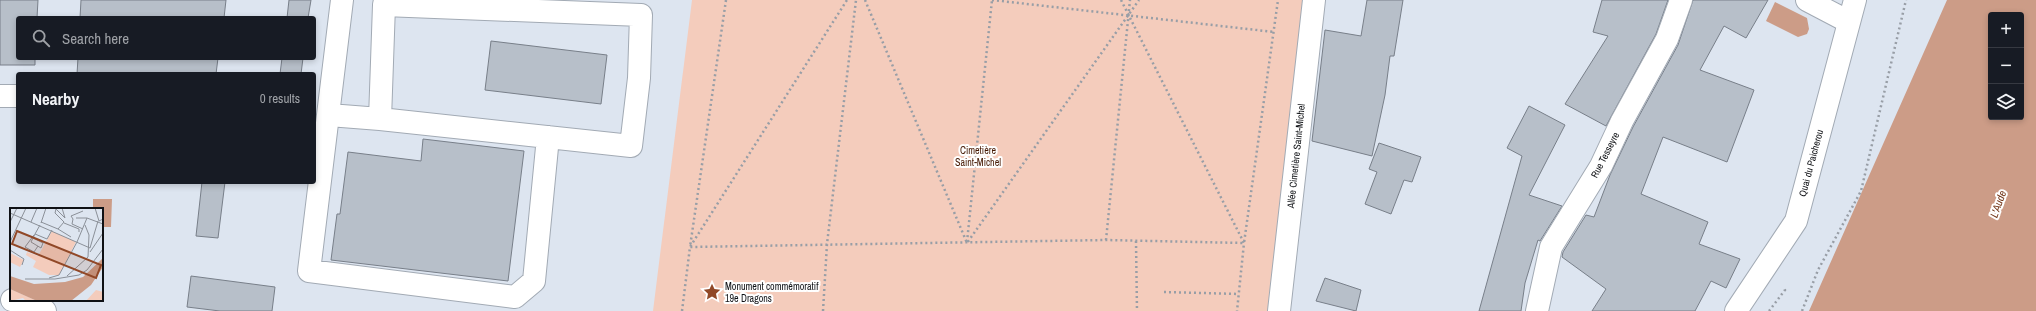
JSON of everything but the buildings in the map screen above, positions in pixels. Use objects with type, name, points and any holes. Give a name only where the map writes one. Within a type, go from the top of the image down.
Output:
[{"type":"street","points":[[342,0],[309,271],[515,297],[534,281],[548,137]]},
{"type":"street","name":"Allée Cimetière Saint-Michel","points":[[1279,311],[1314,0]]},
{"type":"street","name":"Rue Tesseyre","points":[[1537,311],[1551,247],[1601,166],[1622,122],[1667,39],[1681,0]]},
{"type":"street","points":[[1807,0],[1849,22]]},
{"type":"street","name":"Quai du Paicherou","points":[[1736,311],[1796,221],[1855,0]]},
{"type":"street","points":[[328,115],[380,119],[631,146],[640,78],[641,16],[385,3],[380,119]]},
{"type":"street","points":[[0,96],[16,96]]},
{"type":"street","points":[[0,296],[10,299]]},
{"type":"street","points":[[15,301],[45,311]]},
{"type":"path","points":[[682,311],[726,0]]},
{"type":"path","points":[[690,247],[847,0]]},
{"type":"path","points":[[822,311],[827,244],[856,0]]},
{"type":"path","points":[[865,0],[967,243]]},
{"type":"path","points":[[967,243],[992,0],[1274,32]]},
{"type":"path","points":[[1121,0],[1244,242]]},
{"type":"path","points":[[1106,240],[1130,0]]},
{"type":"path","points":[[967,243],[1140,0]]},
{"type":"path","points":[[1237,311],[1244,242],[1278,0]]},
{"type":"path","points":[[1802,311],[1818,270],[1861,192],[1906,0]]},
{"type":"path","points":[[690,247],[1106,240],[1244,242]]},
{"type":"path","points":[[1136,241],[1137,311]]},
{"type":"path","points":[[1164,292],[1239,294]]},
{"type":"green space","name":"Cimetière Saint-Michel","points":[[692,0],[1304,0],[1268,311],[653,311]]},
{"type":"water","name":"L'Aude","points":[[1947,0],[2036,0],[2036,311],[1809,311]]},
{"type":"water","points":[[1775,2],[1807,18],[1809,29],[1807,34],[1798,37],[1766,21]]},
{"type":"water","points":[[93,199],[112,199],[111,227],[103,227],[103,208],[93,208]]},
{"type":"place","name":"Monument commémoratif 19e Dragons","points":[[712,292]]}]
